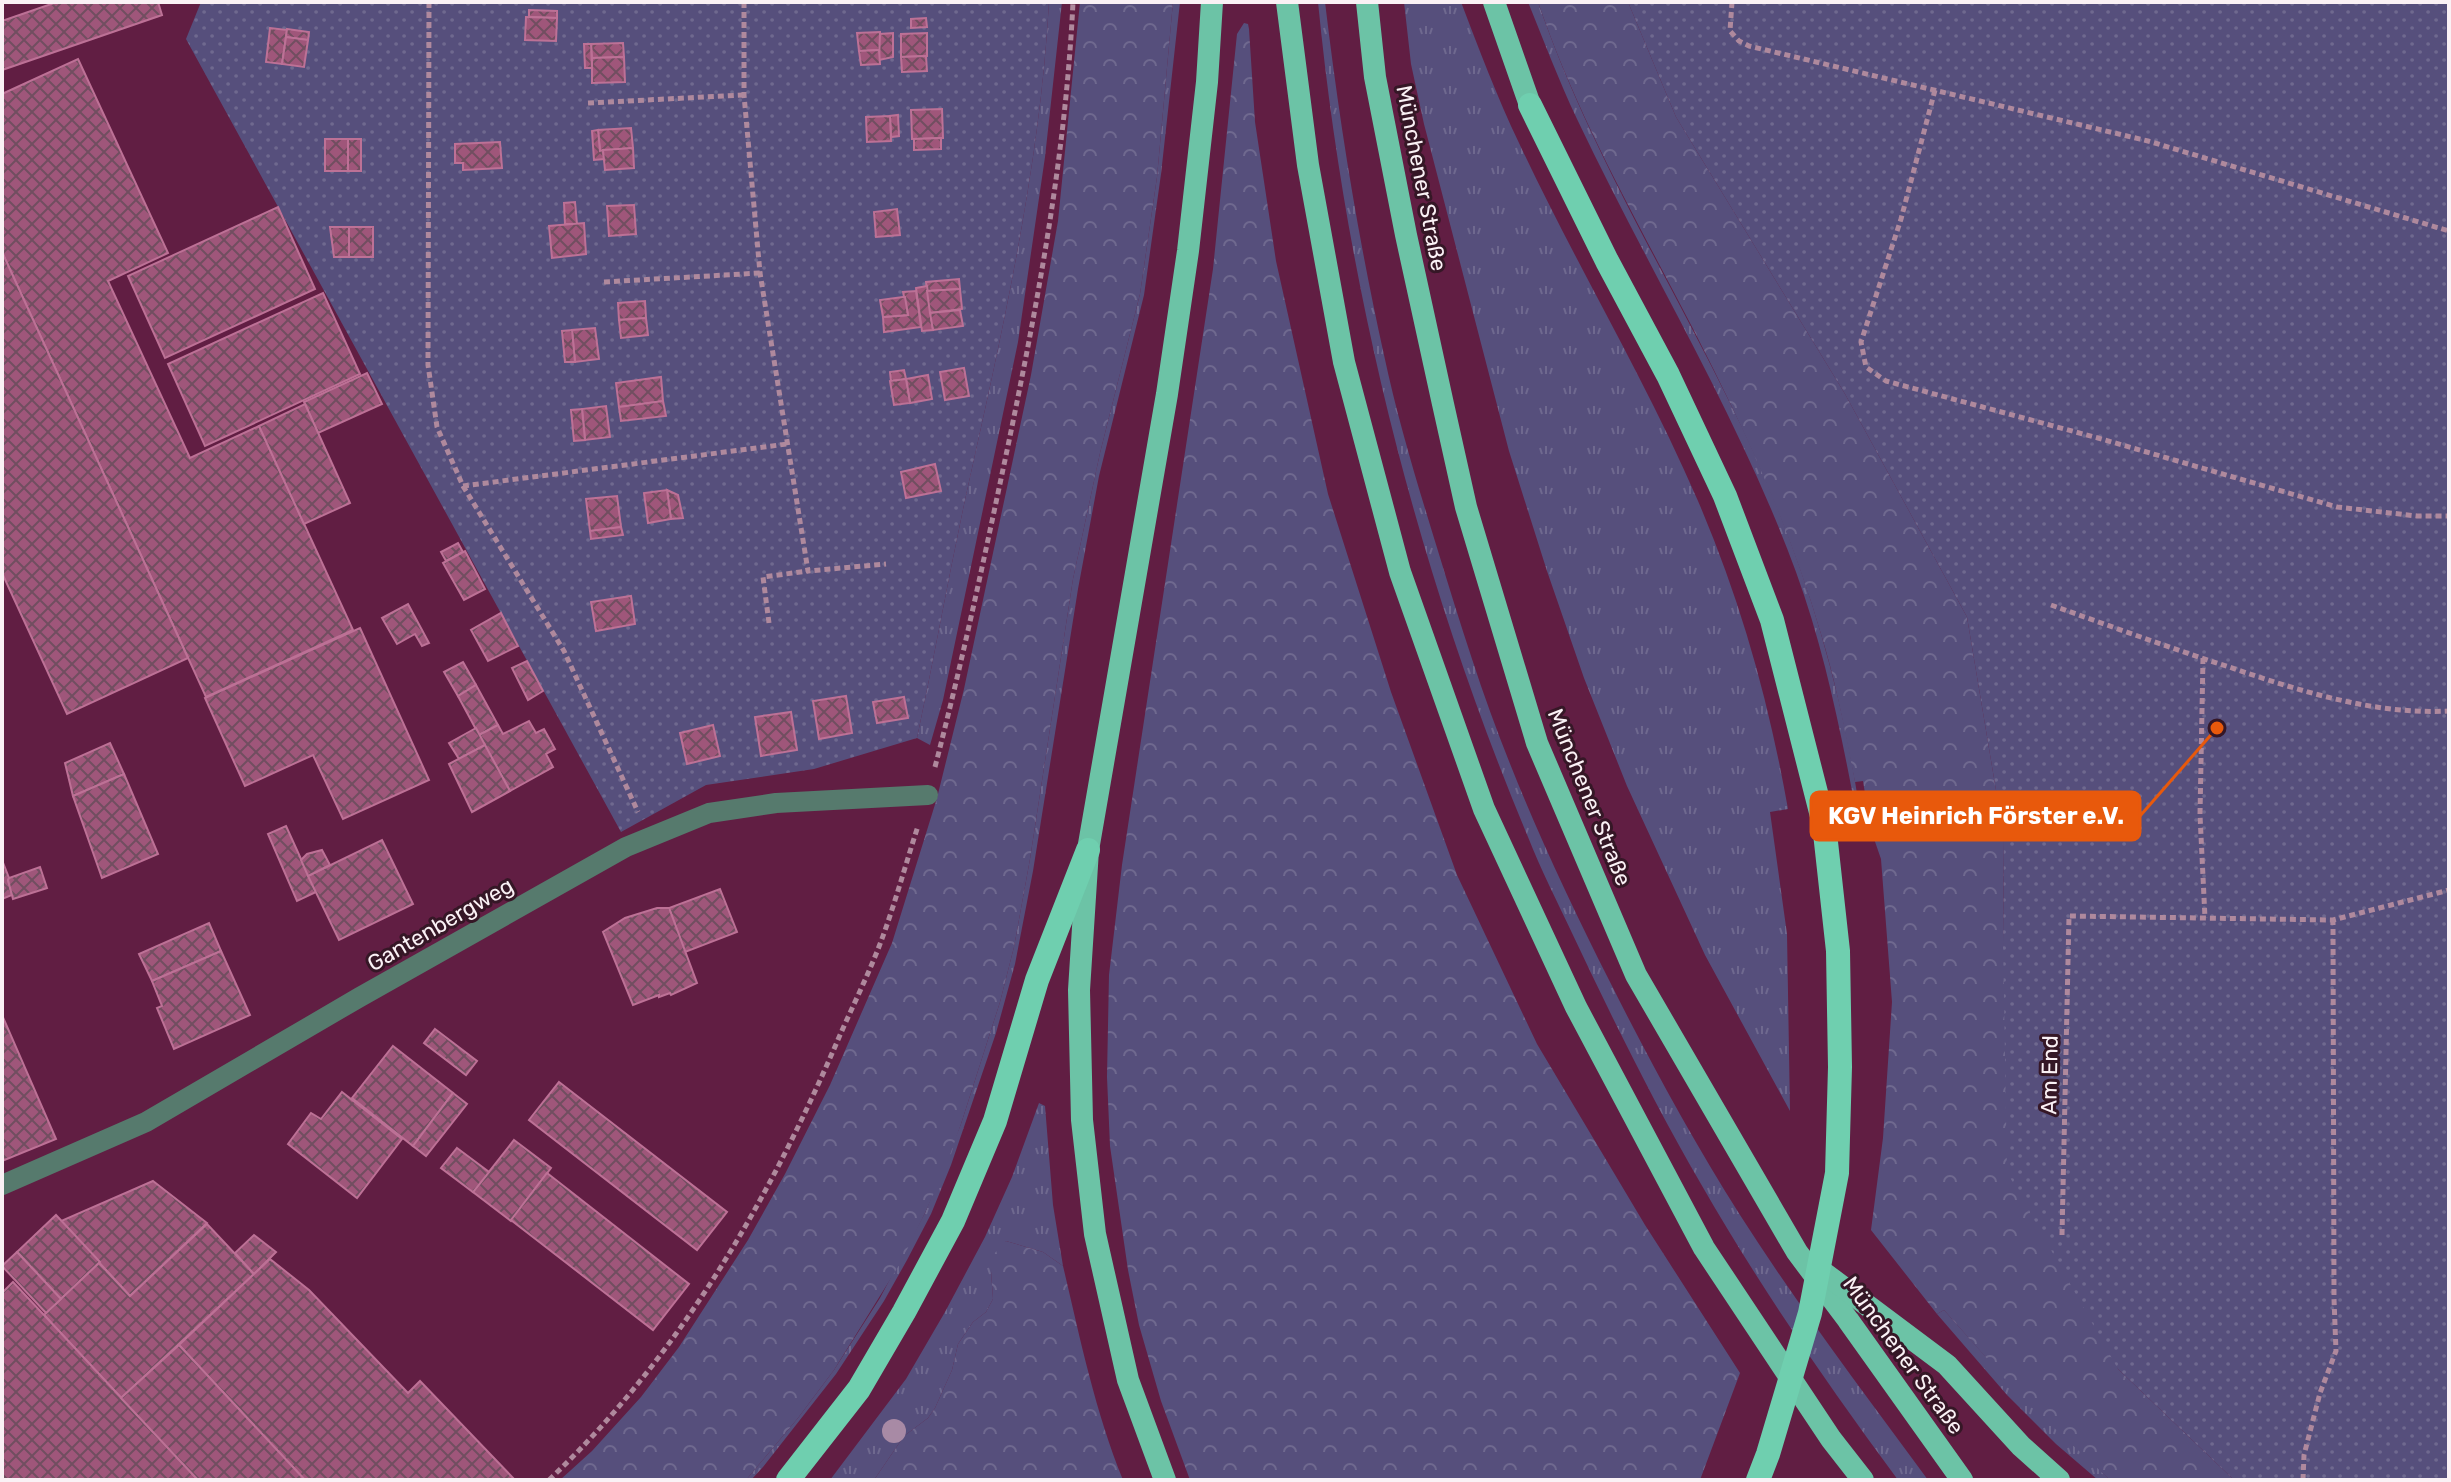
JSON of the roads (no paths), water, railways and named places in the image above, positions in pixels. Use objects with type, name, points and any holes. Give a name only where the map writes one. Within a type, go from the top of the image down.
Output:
[{"type":"highway","points":[[1165,1480],[1128,1380],[1095,1234],[1082,1120],[1079,990],[1088,850],[1167,394],[1186,266],[1207,82],[1212,2]]},
{"type":"highway","points":[[1287,2],[1308,165],[1344,362],[1400,572],[1484,809],[1576,1007],[1704,1248],[1831,1439],[1863,1480]]},
{"type":"highway","name":"Münchener Straße","points":[[1367,2],[1375,77],[1466,507],[1537,743],[1636,975],[1797,1252],[1962,1480]]},
{"type":"highway","points":[[1494,2],[1530,105],[1607,261],[1668,375],[1725,496],[1772,620],[1824,824],[1838,951],[1840,1067],[1837,1173],[1810,1313],[1758,1480]]},
{"type":"highway","points":[[788,1480],[859,1389],[953,1221],[995,1121],[1037,980],[1088,850]]},
{"type":"highway","points":[[1797,1252],[1947,1365],[2021,1446],[2059,1480]]},
{"type":"street","name":"Gantenbergweg","points":[[2,1185],[146,1122],[626,847],[709,813],[776,803],[928,795]]},
{"type":"place","name":"KGV Heinrich Förster e.V.","points":[[2217,728]]}]
